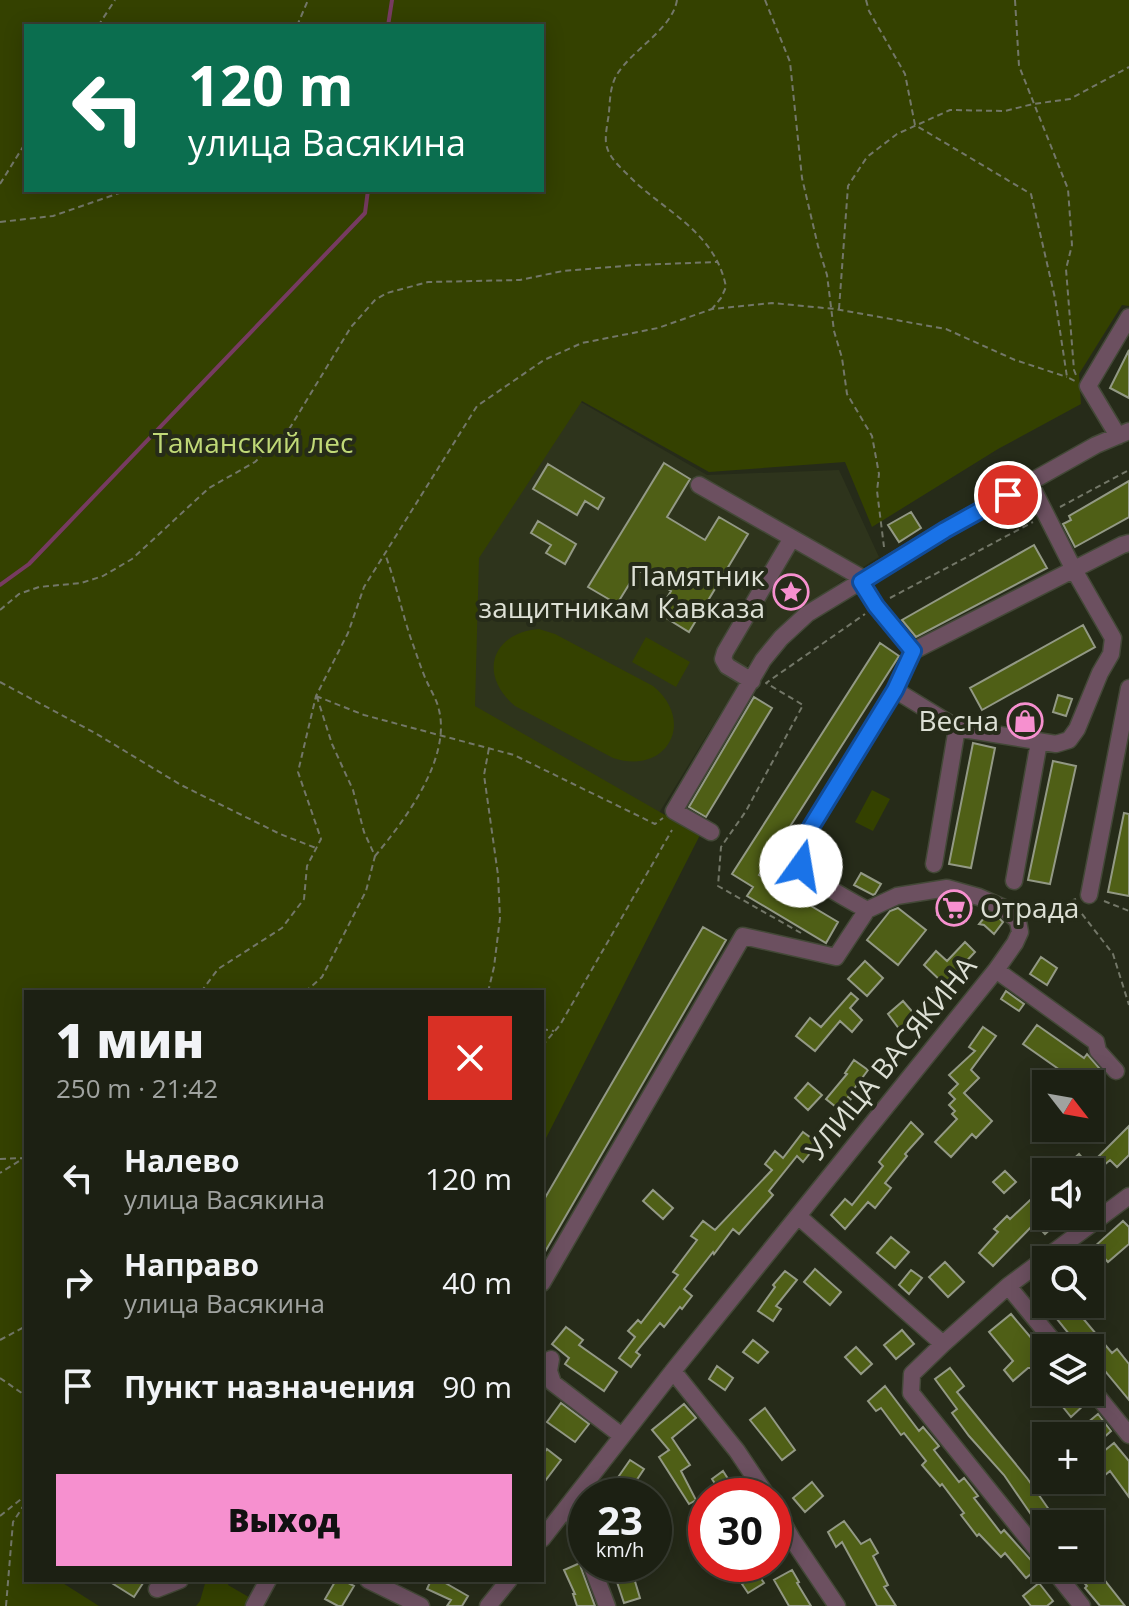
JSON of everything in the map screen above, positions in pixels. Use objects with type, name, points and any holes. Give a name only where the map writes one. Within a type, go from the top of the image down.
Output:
[{"type":"street","points":[[711,832],[676,812],[763,660],[781,638],[807,614],[945,530],[1096,445],[1124,434],[1088,386],[1129,317]]},
{"type":"street","points":[[895,690],[957,728],[1056,744],[1069,740],[1077,729],[1100,673],[1121,641],[1074,570],[1030,483]]},
{"type":"street","points":[[699,485],[863,581],[876,606],[913,651]]},
{"type":"street","points":[[752,681],[727,666],[723,659],[792,538]]},
{"type":"street","points":[[867,910],[810,875],[801,866],[798,855],[800,845],[895,690],[913,651],[1129,543]]},
{"type":"street","points":[[1089,895],[1129,688]]},
{"type":"street","points":[[934,864],[957,728]]},
{"type":"street","points":[[1014,881],[1039,742]]},
{"type":"street","points":[[544,1280],[743,936],[836,957],[867,910],[897,896],[947,888],[1004,908],[1018,921]]},
{"type":"street","name":"УЛИЦА ВАСЯКИНА","points":[[590,1478],[996,970],[1020,932],[1018,921]]},
{"type":"street","points":[[996,970],[1096,1042],[1098,1051],[1116,1071]]},
{"type":"street","points":[[1032,1544],[911,1393],[912,1374],[1008,1286],[1129,1196]]},
{"type":"street","points":[[798,1216],[943,1344]]},
{"type":"street","points":[[1008,1286],[1047,1334]]},
{"type":"street","points":[[551,1359],[549,1371],[553,1383],[622,1436]]},
{"type":"street","points":[[673,1371],[755,1478]]},
{"type":"street","points":[[1104,1404],[1129,1435]]},
{"type":"street","name":"УЛИЦА ВАСЯКИНА","points":[[544,1537],[568,1507]]},
{"type":"street","points":[[792,1539],[837,1606]]},
{"type":"street","points":[[157,1589],[175,1582]]},
{"type":"street","points":[[254,1606],[267,1582]]},
{"type":"street","points":[[372,1582],[421,1606]]},
{"type":"street","points":[[488,1606],[507,1582]]},
{"type":"street","points":[[598,1582],[607,1606]]},
{"type":"street","points":[[1063,1582],[1082,1606]]},
{"type":"path","points":[[99,24],[115,0]]},
{"type":"path","points":[[298,24],[308,0]]},
{"type":"path","points":[[677,0],[672,17],[630,58],[616,77],[610,94],[606,141],[611,158],[636,184],[703,238],[718,262],[726,287],[712,309]]},
{"type":"path","points":[[765,0],[790,62],[802,178],[827,275],[847,394],[872,436],[879,474],[878,505],[888,565]]},
{"type":"path","points":[[866,0],[869,11],[905,74],[915,125],[1031,194],[1055,298],[1067,377]]},
{"type":"path","points":[[202,990],[218,969],[282,928],[304,899],[307,866],[321,839],[298,772],[316,696],[348,633],[364,587],[477,406],[544,360],[582,343],[658,328],[712,309],[772,303],[839,310],[946,329],[1015,360],[1080,383],[1074,370],[1066,269],[1072,245],[1068,189],[1019,66],[1015,0]]},
{"type":"path","points":[[839,310],[848,186],[867,157],[897,134],[950,110],[1005,111],[1070,99],[1129,67]]},
{"type":"path","points":[[0,184],[24,145]]},
{"type":"path","points":[[0,222],[53,216],[122,192]]},
{"type":"path","points":[[0,610],[19,594],[39,587],[81,583],[103,576],[132,559],[209,488],[255,462],[288,431],[351,327],[375,300],[387,293],[428,282],[520,280],[563,271],[718,262]]},
{"type":"path","points":[[811,939],[718,886],[721,847],[746,811],[803,705],[766,683],[876,606],[1129,470]]},
{"type":"path","points":[[307,990],[322,977],[366,891],[375,856],[419,794],[436,758],[442,735],[438,706],[402,614],[385,553]]},
{"type":"path","points":[[0,682],[95,733],[181,785],[280,834],[316,848]]},
{"type":"path","points":[[316,696],[364,715],[514,755],[655,824],[676,812]]},
{"type":"path","points":[[316,696],[375,856]]},
{"type":"path","points":[[488,990],[500,918],[498,875],[484,775],[489,748]]},
{"type":"path","points":[[544,1044],[570,1009],[671,832],[676,812]]},
{"type":"path","points":[[1018,921],[1064,904],[1079,910],[1113,954],[1129,1005]]},
{"type":"path","points":[[544,1029],[556,1031]]},
{"type":"path","points":[[544,1049],[548,1040]]},
{"type":"path","points":[[0,1159],[24,1158]]},
{"type":"path","points":[[0,1173],[24,1159]]},
{"type":"path","points":[[0,1340],[24,1327]]},
{"type":"path","points":[[0,1378],[24,1395]]},
{"type":"path","points":[[0,1516],[24,1497]]},
{"type":"path","points":[[6,1606],[13,1522],[24,1505]]},
{"type":"shaded area","points":[[579,401],[707,475],[839,470],[879,557],[795,617],[747,666],[659,813],[473,707],[477,558]]},
{"type":"green space","name":"Таманский лес","points":[[0,0],[1129,0],[1129,306],[1122,305],[1079,374],[1081,404],[998,449],[872,527],[845,462],[709,472],[582,401],[479,558],[475,706],[700,835],[544,1142],[544,990],[24,990],[24,1582],[61,1582],[99,1606],[0,1606]]},
{"type":"green space","points":[[539,629],[555,634],[653,686],[666,700],[673,715],[674,729],[661,753],[632,762],[613,758],[515,706],[503,694],[496,681],[495,657],[510,638]]},
{"type":"green space","points":[[646,637],[690,662],[676,687],[632,662]]},
{"type":"green space","points":[[872,790],[890,799],[873,831],[855,822]]},
{"type":"green space","points":[[205,1582],[229,1582],[228,1585],[264,1606],[196,1606]]},
{"type":"building","points":[[1129,350],[1129,398],[1110,388]]},
{"type":"building","points":[[664,463],[690,479],[667,517],[705,540],[719,517],[748,534],[689,632],[658,613],[671,591],[638,570],[617,604],[588,587]]},
{"type":"building","points":[[548,464],[604,498],[598,509],[585,501],[577,515],[533,489]]},
{"type":"building","points":[[1129,481],[1129,517],[1075,547],[1063,524],[1071,520],[1069,516]]},
{"type":"building","points":[[911,512],[921,528],[899,542],[888,525]]},
{"type":"building","points":[[538,521],[576,544],[565,564],[546,553],[551,545],[531,533]]},
{"type":"building","points":[[1034,545],[1047,568],[916,637],[902,620]]},
{"type":"building","points":[[1083,625],[1095,647],[982,710],[970,688]]},
{"type":"building","points":[[880,643],[899,656],[759,875],[838,922],[826,943],[747,896],[753,887],[732,874]]},
{"type":"building","points":[[1058,695],[1072,699],[1066,716],[1053,712]]},
{"type":"building","points":[[754,697],[772,708],[706,817],[689,807]]},
{"type":"building","name":"Весна","points":[[1016,711],[1038,716],[1035,729],[1012,726]]},
{"type":"building","points":[[973,743],[995,748],[971,868],[949,864]]},
{"type":"building","points":[[1053,761],[1076,766],[1050,884],[1028,880]]},
{"type":"building","points":[[1124,813],[1129,814],[1129,896],[1108,892]]},
{"type":"building","points":[[861,873],[881,884],[875,894],[854,885]]},
{"type":"building","name":"Отрада","points":[[940,900],[969,906],[966,921],[937,915]]},
{"type":"building","points":[[898,908],[926,930],[898,965],[867,940],[890,911]]},
{"type":"building","points":[[988,913],[1003,922],[994,934],[979,924]]},
{"type":"building","points":[[703,927],[726,940],[544,1254],[544,1200]]},
{"type":"building","points":[[965,942],[975,952],[945,984],[950,988],[941,999],[933,992],[942,982],[924,965],[936,951],[947,961]]},
{"type":"building","points":[[1041,957],[1057,968],[1047,985],[1030,974]]},
{"type":"building","points":[[865,961],[883,978],[867,996],[848,979]]},
{"type":"building","points":[[1006,991],[1024,1004],[1019,1011],[1001,999]]},
{"type":"building","points":[[851,993],[858,999],[850,1008],[862,1020],[852,1032],[840,1021],[815,1051],[796,1036],[810,1018],[821,1027]]},
{"type":"building","points":[[903,1001],[916,1016],[900,1030],[888,1014]]},
{"type":"building","points":[[1037,1025],[1084,1058],[1087,1054],[1100,1069],[1060,1070],[1023,1044]]},
{"type":"building","points":[[983,1027],[996,1036],[971,1070],[979,1078],[964,1093],[992,1121],[976,1138],[972,1134],[951,1157],[935,1142],[957,1119],[949,1105],[955,1099],[949,1093],[958,1084],[949,1075],[975,1051],[969,1047]]},
{"type":"building","points":[[854,1060],[868,1070],[841,1111],[826,1099],[847,1074]]},
{"type":"building","points":[[808,1083],[822,1095],[808,1110],[795,1098]]},
{"type":"building","points":[[911,1122],[923,1134],[885,1183],[891,1188],[875,1208],[868,1202],[845,1229],[831,1215],[845,1199],[852,1205],[883,1166],[879,1162]]},
{"type":"building","points":[[1129,1126],[1129,1155],[1117,1167],[1110,1160],[1104,1165],[1104,1158],[1097,1158]]},
{"type":"building","points":[[803,1132],[818,1143],[803,1162],[797,1156],[769,1191],[773,1195],[739,1234],[733,1229],[713,1252],[684,1289],[692,1296],[664,1327],[660,1323],[636,1352],[640,1355],[631,1367],[619,1358],[635,1337],[628,1331],[638,1320],[641,1323],[678,1275],[673,1272],[697,1240],[691,1236],[703,1221],[715,1230],[772,1170],[765,1164],[775,1151],[783,1158]]},
{"type":"building","points":[[1005,1171],[1016,1182],[1004,1193],[993,1182]]},
{"type":"building","points":[[653,1190],[673,1208],[663,1219],[643,1201]]},
{"type":"building","points":[[1032,1198],[1032,1226],[993,1266],[979,1253],[998,1232],[994,1229],[1007,1216],[1010,1219]]},
{"type":"building","points":[[1123,1221],[1129,1227],[1129,1244],[1108,1262],[1104,1258],[1104,1246],[1095,1246]]},
{"type":"building","points":[[891,1237],[909,1252],[895,1268],[877,1253]]},
{"type":"building","points":[[945,1262],[964,1282],[948,1297],[929,1277]]},
{"type":"building","points":[[815,1269],[841,1292],[830,1305],[804,1282]]},
{"type":"building","points":[[911,1270],[922,1278],[909,1294],[899,1285]]},
{"type":"building","points":[[785,1271],[797,1280],[776,1306],[781,1309],[773,1321],[758,1311]]},
{"type":"building","points":[[1011,1314],[1032,1339],[1032,1369],[1028,1368],[1013,1381],[1004,1370],[1013,1361],[989,1332]]},
{"type":"building","points":[[1056,1318],[1083,1318],[1096,1334],[1071,1333]]},
{"type":"building","points":[[566,1327],[583,1340],[579,1345],[617,1372],[604,1391],[565,1364],[569,1358],[552,1344]]},
{"type":"building","points":[[902,1330],[914,1344],[896,1359],[884,1345]]},
{"type":"building","points":[[753,1340],[768,1352],[758,1363],[743,1352]]},
{"type":"building","points":[[1104,1343],[1112,1353],[1117,1349],[1129,1364],[1129,1400],[1104,1370]]},
{"type":"building","points":[[856,1347],[872,1364],[861,1374],[845,1357]]},
{"type":"building","points":[[717,1366],[733,1378],[725,1390],[709,1379]]},
{"type":"building","points":[[950,1368],[964,1386],[957,1392],[1027,1478],[1032,1485],[1032,1494],[1038,1494],[1049,1510],[1032,1510],[1032,1516],[1004,1475],[952,1413],[957,1409],[935,1379]]},
{"type":"building","points":[[885,1386],[919,1431],[923,1427],[939,1446],[934,1450],[959,1482],[964,1478],[978,1496],[974,1498],[1001,1533],[1004,1530],[1032,1561],[1032,1573],[1026,1578],[1005,1553],[1001,1557],[979,1534],[977,1536],[942,1484],[940,1486],[922,1465],[926,1461],[904,1433],[901,1435],[881,1408],[876,1411],[868,1401]]},
{"type":"building","points":[[561,1403],[589,1424],[575,1442],[547,1422]]},
{"type":"building","points":[[684,1404],[696,1418],[672,1438],[690,1465],[681,1471],[688,1485],[688,1502],[659,1457],[669,1450],[652,1430]]},
{"type":"building","points":[[1062,1406],[1083,1406],[1071,1417]]},
{"type":"building","points":[[765,1408],[795,1450],[782,1460],[750,1420]]},
{"type":"building","points":[[1098,1414],[1111,1431],[1104,1437],[1104,1422],[1088,1422]]},
{"type":"building","points":[[1114,1443],[1129,1461],[1129,1497],[1110,1471],[1104,1474],[1104,1451]]},
{"type":"building","points":[[547,1449],[561,1460],[544,1482],[544,1453]]},
{"type":"building","points":[[630,1460],[644,1469],[638,1478],[618,1478]]},
{"type":"building","points":[[723,1471],[727,1478],[713,1478]]},
{"type":"building","points":[[812,1482],[823,1496],[805,1512],[793,1498]]},
{"type":"building","points":[[844,1521],[861,1544],[870,1539],[878,1553],[873,1556],[888,1585],[884,1587],[896,1606],[877,1606],[842,1542],[836,1547],[828,1532]]},
{"type":"building","points":[[792,1570],[811,1606],[789,1606],[775,1582],[792,1582]]},
{"type":"building","points":[[1104,1579],[1125,1606],[1100,1606],[1085,1588],[1087,1586],[1083,1582],[1104,1582]]},
{"type":"building","points":[[110,1582],[144,1582],[134,1597]]},
{"type":"building","points":[[335,1582],[347,1582],[354,1586],[342,1606],[325,1599]]},
{"type":"building","points":[[430,1582],[444,1582],[468,1596],[462,1606],[447,1606],[451,1600],[427,1589]]},
{"type":"building","points":[[570,1582],[586,1582],[595,1606],[577,1606]]},
{"type":"building","points":[[617,1582],[635,1582],[640,1598],[624,1603]]},
{"type":"building","points":[[745,1582],[764,1583],[748,1593],[742,1584]]},
{"type":"building","points":[[1039,1583],[1053,1601],[1047,1606],[1031,1606],[1023,1596]]},
{"type":"waterway","points":[[388,24],[392,0]]},
{"type":"waterway","points":[[0,585],[29,564],[365,213],[368,192]]},
{"type":"place","name":"Памятник защитникам Кавказа","points":[[791,592]]},
{"type":"place","name":"Весна","points":[[1025,721]]},
{"type":"place","name":"Отрада","points":[[954,908]]},
{"type":"route","points":[[801,866],[798,855],[800,845],[895,690],[913,651],[876,606],[861,582],[1008,495]]}]
